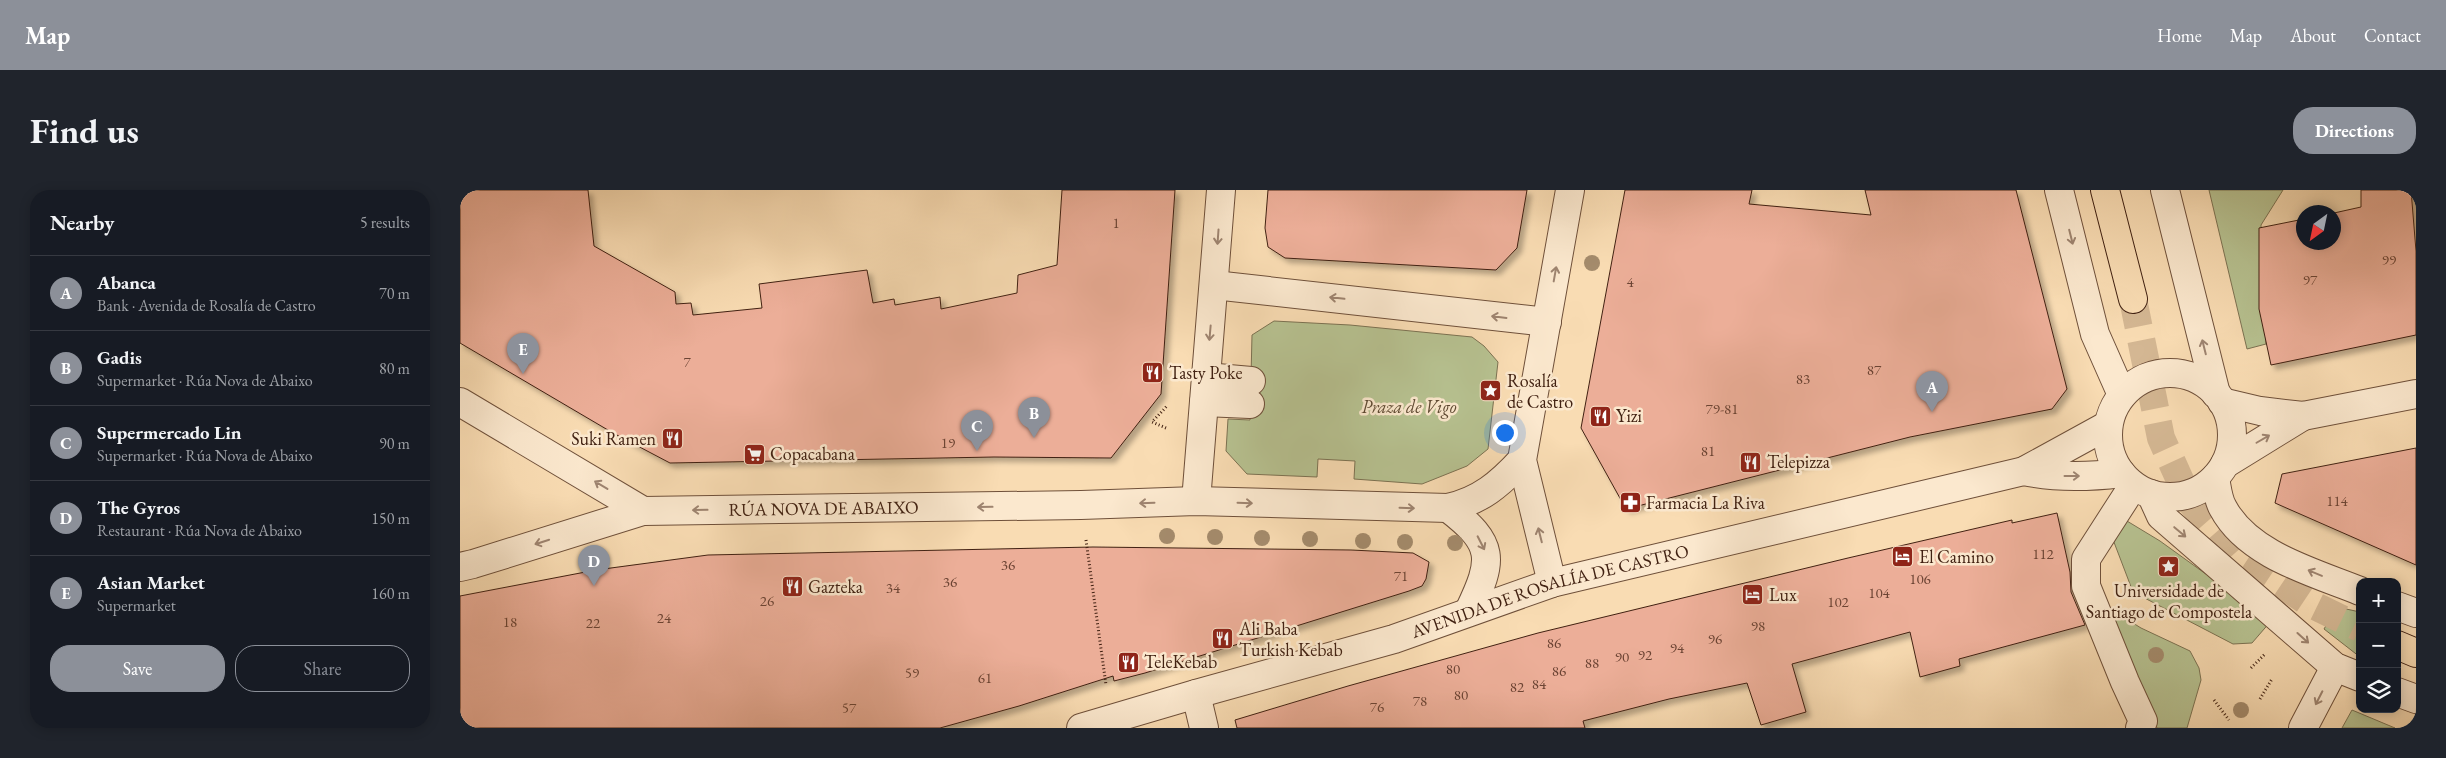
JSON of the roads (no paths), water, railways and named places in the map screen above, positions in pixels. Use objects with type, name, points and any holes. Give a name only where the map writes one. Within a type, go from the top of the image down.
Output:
[{"type":"main road","points":[[2105,190],[2133,299]]},
{"type":"main road","points":[[2401,647],[2416,653]]},
{"type":"street","points":[[1221,190],[1196,501],[1448,508],[1467,504],[1488,493],[1522,460]]},
{"type":"street","points":[[1552,582],[1522,460],[1570,190]]},
{"type":"street","points":[[2060,190],[2095,334],[2122,395]]},
{"type":"street","points":[[2165,190],[2219,398],[2228,414],[2232,439],[2220,471],[2222,508],[2242,534],[2265,551],[2356,589]]},
{"type":"street","points":[[1214,284],[1547,322]]},
{"type":"street","points":[[2356,675],[2335,667],[2161,516],[2109,450],[2108,425],[2116,404],[2132,386],[2143,379],[2169,373],[2195,378],[2219,398],[2260,411],[2303,416],[2416,394]]},
{"type":"street","points":[[1205,390],[1250,393]]},
{"type":"street","points":[[460,402],[642,510]]},
{"type":"street","points":[[2135,484],[2173,498],[2196,492],[2220,471],[2303,416]]},
{"type":"street","name":"AVENIDA DE ROSALÍA DE CASTRO","points":[[1081,728],[1394,639],[1552,582],[2024,471],[2108,425]]},
{"type":"street","name":"AVENIDA DE ROSALÍA DE CASTRO","points":[[2024,471],[2046,476],[2102,476],[2135,484]]},
{"type":"street","points":[[2135,484],[2086,559],[2086,586],[2143,721],[2140,728]]},
{"type":"street","name":"RÚA NOVA DE ABAIXO","points":[[460,566],[473,564],[642,510],[1081,506],[1196,501]]},
{"type":"street","points":[[1448,508],[1469,525],[1484,544],[1487,568],[1470,611]]},
{"type":"street","points":[[2401,607],[2416,613]]},
{"type":"street","points":[[2303,728],[2335,667]]},
{"type":"street","points":[[2401,693],[2416,699]]},
{"type":"street","points":[[1196,694],[1204,728]]},
{"type":"tunnel","points":[[2133,299],[2161,438],[2189,500],[2236,554],[2311,604],[2356,626]]},
{"type":"place","name":"Tasty Poke","points":[[1153,373]]},
{"type":"place","name":"Asian Market","points":[[523,374]]},
{"type":"place","name":"Rosalía de Castro","points":[[1491,391]]},
{"type":"place","name":"Abanca","points":[[1932,412]]},
{"type":"place","name":"Yizi","points":[[1600,416]]},
{"type":"place","name":"Gadis","points":[[1034,438]]},
{"type":"place","name":"Suki Ramen","points":[[672,439]]},
{"type":"place","name":"Supermercado Lin","points":[[977,451]]},
{"type":"place","name":"Copacabana","points":[[754,454]]},
{"type":"place","name":"Telepizza","points":[[1751,462]]},
{"type":"place","name":"Farmacia La Riva","points":[[1630,503]]},
{"type":"place","name":"El Camino","points":[[1903,557]]},
{"type":"place","name":"Universidade de Santiago de Compostela","points":[[2169,566]]},
{"type":"place","name":"The Gyros","points":[[594,586]]},
{"type":"place","name":"Gazteka","points":[[792,587]]},
{"type":"place","name":"Lux","points":[[1753,595]]},
{"type":"place","name":"Ali Baba Turkish Kebab","points":[[1223,639]]},
{"type":"place","name":"TeleKebab","points":[[1128,662]]},
{"type":"park label","name":"Praza de Vigo","points":[[1409,407]]}]
